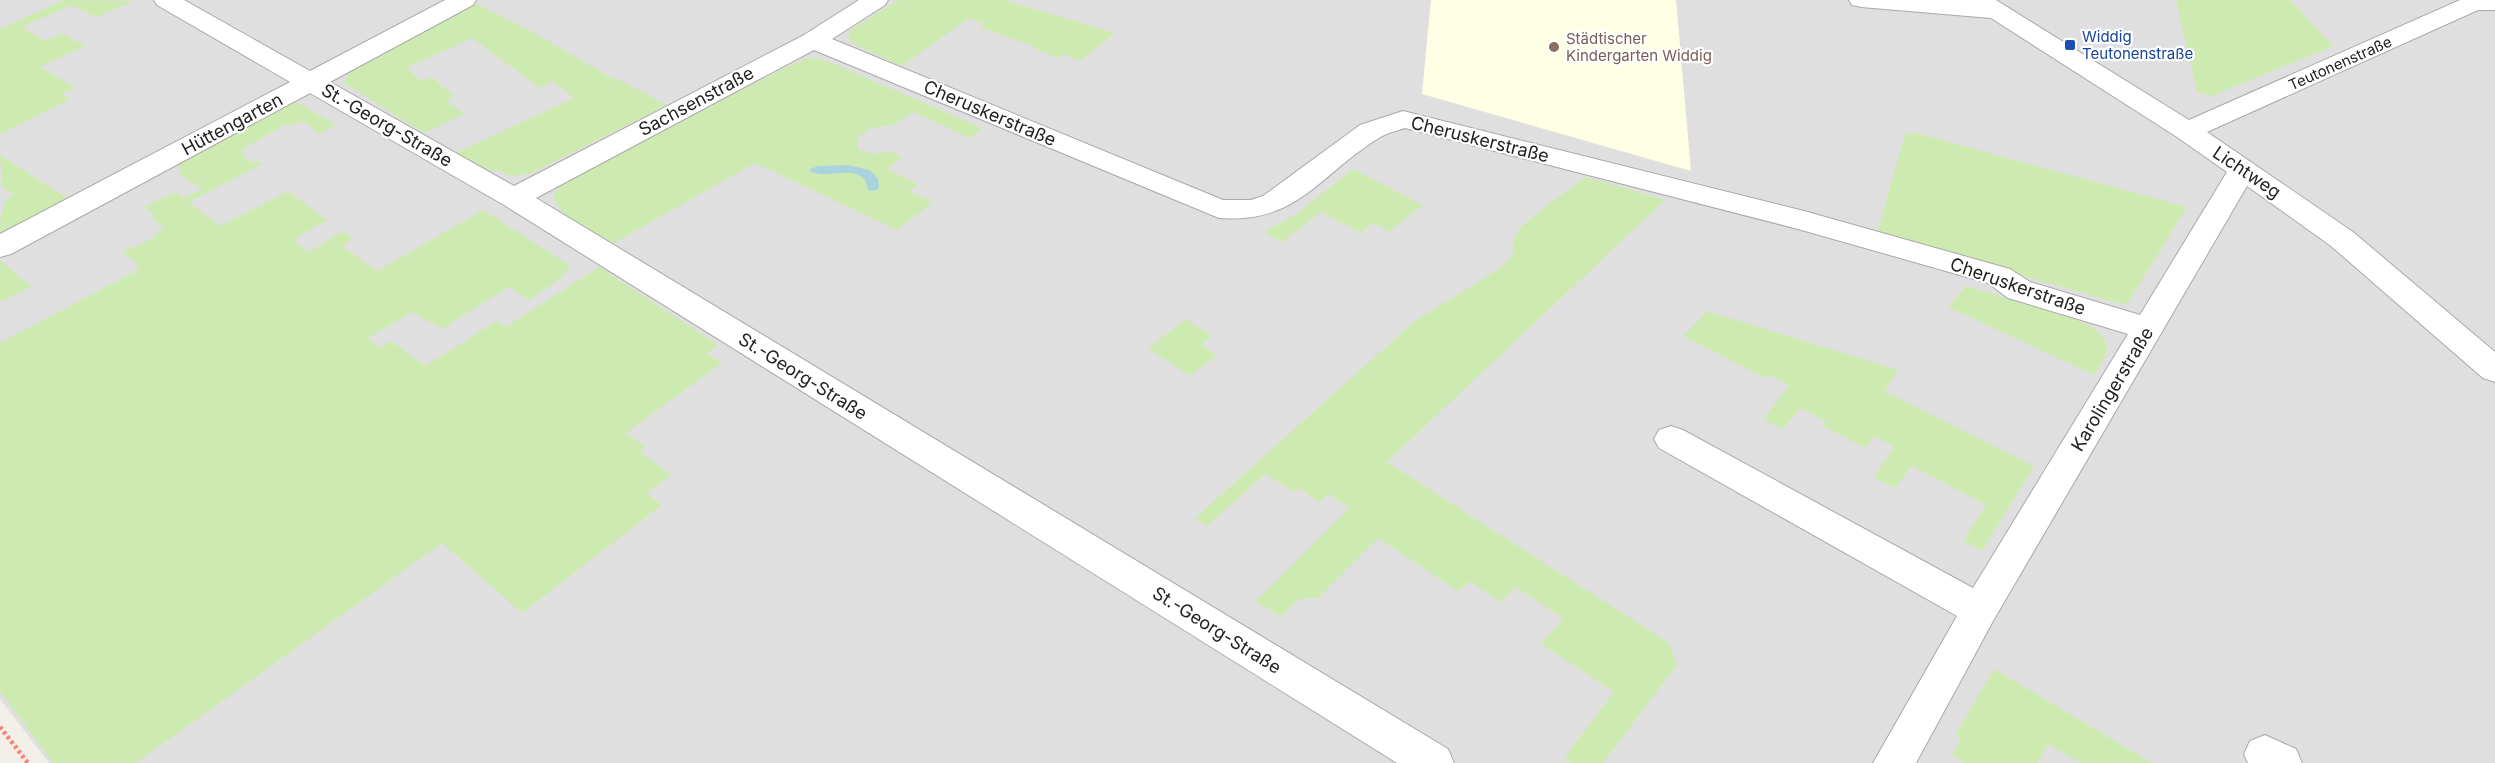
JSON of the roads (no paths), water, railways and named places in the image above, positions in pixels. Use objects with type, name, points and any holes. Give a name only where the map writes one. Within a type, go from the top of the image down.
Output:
[{"type":"street","name":"St.-Georg-Straße","points":[[166,0],[514,198],[1433,763]]},
{"type":"street","name":"Hüttengarten","points":[[0,247],[465,0]]},
{"type":"street","name":"Sachsenstraße","points":[[514,198],[813,40],[876,0]]},
{"type":"street","points":[[1860,0],[1987,6]]},
{"type":"street","name":"Teutonenstraße","points":[[2187,131],[2474,3],[2495,3]]},
{"type":"street","name":"Lichtweg","points":[[1987,6],[2187,131],[2343,239],[2495,370]]},
{"type":"street","name":"Cheruskerstraße","points":[[813,40],[1219,209],[1247,211],[1265,208],[1281,199],[1371,131],[1403,119],[1839,231],[1999,276],[2019,290],[2148,329]]},
{"type":"street","name":"Karolingerstraße","points":[[1894,763],[1980,610],[2243,169]]},
{"type":"street","points":[[1671,439],[1980,610]]},
{"type":"water","points":[[848,165],[870,170],[878,179],[877,190],[869,191],[863,178],[851,173],[823,174],[810,171],[818,166]]},
{"type":"place","name":"Widdig Teutonenstraße","points":[[2070,45]]},
{"type":"place","name":"Städtischer Kindergarten Widdig","points":[[1554,47]]}]
